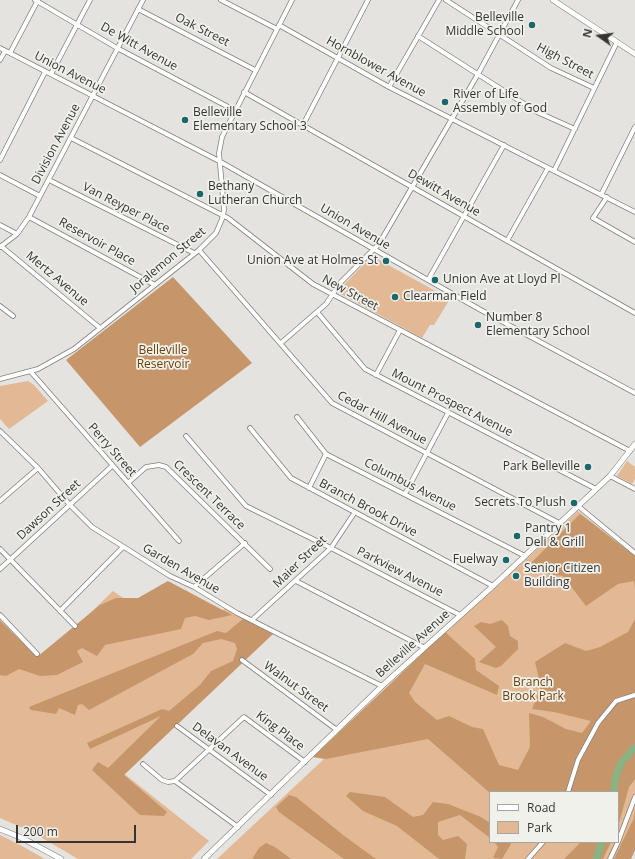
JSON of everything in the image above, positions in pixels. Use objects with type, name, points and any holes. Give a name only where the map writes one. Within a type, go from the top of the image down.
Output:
[{"type":"main road","points":[[552,0],[635,54]]},
{"type":"main road","name":"Belleville Avenue","points":[[204,859],[423,647],[493,586],[610,476],[635,444]]},
{"type":"main road","points":[[0,829],[22,838],[61,859]]},
{"type":"street","points":[[10,54],[37,0]]},
{"type":"street","name":"De Witt Avenue","points":[[37,0],[118,48],[234,110]]},
{"type":"street","points":[[50,74],[90,0]]},
{"type":"street","name":"Division Avenue","points":[[1,247],[17,234],[29,217],[143,0]]},
{"type":"street","name":"Hornblower Avenue","points":[[221,0],[278,27],[338,58],[389,87],[635,212]]},
{"type":"street","name":"Joralemon Street","points":[[0,380],[31,372],[62,356],[199,250],[216,232],[223,216],[224,204],[219,161],[219,148],[222,137],[234,110],[292,0]]},
{"type":"street","points":[[303,125],[368,0]]},
{"type":"street","points":[[389,87],[439,0]]},
{"type":"street","name":"High Street","points":[[446,0],[551,68],[594,88]]},
{"type":"street","points":[[281,343],[317,312],[333,295],[341,282],[379,244],[478,74],[518,0]]},
{"type":"street","name":"Oak Street","points":[[138,9],[255,70]]},
{"type":"street","points":[[418,36],[537,112],[574,129]]},
{"type":"street","points":[[554,171],[617,42]]},
{"type":"street","name":"Union Avenue","points":[[0,48],[219,161],[373,250],[635,392]]},
{"type":"street","points":[[0,60],[5,51]]},
{"type":"street","points":[[0,160],[45,72]]},
{"type":"street","name":"Dewitt Avenue","points":[[244,92],[635,313]]},
{"type":"street","points":[[601,195],[635,127]]},
{"type":"street","name":"New Street","points":[[71,138],[233,221],[313,284],[630,451]]},
{"type":"street","points":[[428,280],[504,145]]},
{"type":"street","points":[[507,241],[548,168]]},
{"type":"street","points":[[0,175],[40,196]]},
{"type":"street","name":"Van Reyper Place","points":[[49,180],[194,253]]},
{"type":"street","points":[[606,197],[594,218],[635,242]]},
{"type":"street","name":"Reservoir Place","points":[[29,217],[155,285]]},
{"type":"street","points":[[0,225],[17,234]]},
{"type":"street","name":"Mertz Avenue","points":[[1,247],[100,328]]},
{"type":"street","name":"Cedar Hill Avenue","points":[[199,250],[332,403],[560,523]]},
{"type":"street","points":[[0,306],[13,316]]},
{"type":"street","name":"Mount Prospect Avenue","points":[[317,312],[360,366],[376,376],[596,489]]},
{"type":"street","points":[[376,376],[400,330]]},
{"type":"street","name":"Perry Street","points":[[31,372],[179,541]]},
{"type":"street","points":[[405,494],[448,413]]},
{"type":"street","name":"Columbus Avenue","points":[[297,417],[326,454],[525,556]]},
{"type":"street","name":"Branch Brook Drive","points":[[250,428],[290,478],[493,586]]},
{"type":"street","name":"Garden Avenue","points":[[0,431],[38,468],[69,504],[92,527],[170,576],[194,587],[237,613],[382,686]]},
{"type":"street","name":"Parkview Avenue","points":[[186,436],[246,506],[460,615]]},
{"type":"street","points":[[309,488],[326,454]]},
{"type":"street","name":"Dawson Street","points":[[0,569],[112,466]]},
{"type":"street","name":"Crescent Terrace","points":[[128,483],[146,467],[164,466],[270,569]]},
{"type":"street","points":[[0,501],[38,468]]},
{"type":"street","points":[[610,476],[635,489]]},
{"type":"street","points":[[578,506],[635,552]]},
{"type":"street","name":"Maier Street","points":[[252,620],[331,548],[354,512]]},
{"type":"street","points":[[194,587],[244,543]]},
{"type":"street","points":[[60,611],[123,547]]},
{"type":"street","points":[[0,549],[75,626]]},
{"type":"street","points":[[296,580],[423,647]]},
{"type":"street","points":[[0,615],[37,654]]},
{"type":"street","name":"Walnut Street","points":[[242,660],[337,730]]},
{"type":"street","points":[[568,791],[584,747],[602,716],[616,701],[635,695]]},
{"type":"street","name":"King Place","points":[[209,749],[244,717],[305,762]]},
{"type":"street","name":"Delavan Avenue","points":[[177,726],[271,795]]},
{"type":"street","points":[[143,764],[162,780],[168,782],[175,781],[209,749]]},
{"type":"street","points":[[175,781],[238,827]]},
{"type":"street","points":[[619,839],[635,797]]},
{"type":"street","points":[[528,859],[542,843]]},
{"type":"street","points":[[610,859],[618,843]]},
{"type":"green space","name":"Clearman Field","points":[[372,256],[450,299],[434,325],[430,325],[422,338],[339,293],[339,290]]},
{"type":"green space","name":"Belleville Reservoir","points":[[173,277],[252,363],[140,447],[66,360]]},
{"type":"green space","points":[[28,381],[34,385],[48,401],[9,429],[0,419],[0,386]]},
{"type":"green space","points":[[627,461],[635,467],[635,479],[632,484],[617,476]]},
{"type":"green space","name":"Branch Brook Park","points":[[578,511],[635,556],[635,850],[631,859],[217,859],[324,759],[313,757],[445,632],[502,582]]},
{"type":"green space","points":[[580,514],[635,556],[635,588],[634,581],[618,584],[586,606],[563,576],[532,572],[526,568]]},
{"type":"green space","points":[[168,581],[232,615],[209,620],[195,616],[185,618],[181,629],[105,645],[97,656],[82,648],[77,651],[83,662],[57,675],[40,676],[19,669],[6,676],[0,675],[0,620],[37,657],[100,605],[116,598],[138,598]]},
{"type":"green space","points":[[162,584],[215,615],[229,606],[275,630],[122,772],[209,841],[191,859],[78,859],[32,832],[0,818],[0,624],[38,663],[113,591],[136,607]]},
{"type":"green space","points":[[243,619],[273,634],[124,775],[167,812],[164,816],[140,815],[92,770],[98,762],[108,768],[161,716],[90,749],[87,743],[162,709],[169,711],[200,685],[211,671],[233,661],[237,649],[235,643],[221,639],[203,643],[193,654],[89,710],[82,704],[78,705],[75,715],[59,708],[56,714],[31,710],[29,707],[217,631],[226,633]]},
{"type":"green space","points":[[635,619],[635,779],[629,787],[619,823],[619,791],[489,792],[428,739],[326,759],[313,757],[445,632],[475,659],[476,670],[499,686],[497,695],[425,664],[409,693],[415,702],[437,720],[449,716],[472,727],[483,729],[499,765],[518,770],[530,747],[529,713],[543,717],[566,729],[582,733],[591,721],[554,712],[532,709],[541,687],[535,662],[565,643],[586,651],[600,647],[628,632]]},
{"type":"green space","points":[[502,620],[508,626],[510,636],[518,641],[518,649],[501,666],[496,668],[479,662],[496,647],[474,626],[481,622],[490,624]]},
{"type":"green space","points":[[350,792],[385,797],[413,817],[423,815],[433,802],[448,804],[481,817],[489,822],[489,837],[460,815],[438,822],[438,835],[443,840],[458,836],[467,844],[465,859],[439,859],[397,826],[363,811],[346,796]]},
{"type":"green space","points":[[289,795],[296,797],[343,835],[376,859],[344,859],[279,812],[276,807]]},
{"type":"green space","points":[[635,808],[635,850],[631,859],[614,859],[634,818]]},
{"type":"green space","points":[[0,835],[20,845],[45,859],[0,859]]},
{"type":"green space","points":[[266,843],[275,847],[291,859],[252,859],[259,848]]},
{"type":"green space","points":[[495,843],[511,844],[502,859],[493,858],[498,847]]},
{"type":"green space","points":[[580,843],[611,843],[603,859],[564,859]]},
{"type":"waterway","points":[[614,791],[615,779],[621,763],[635,747]]},
{"type":"waterway","points":[[596,859],[602,843]]},
{"type":"place","name":"Belleville Middle School","points":[[532,25]]},
{"type":"place","name":"River of Life Assembly of God","points":[[445,102]]},
{"type":"place","name":"Belleville Elementary School 3","points":[[185,120]]},
{"type":"place","name":"Bethany Lutheran Church","points":[[200,194]]},
{"type":"place","name":"Union Ave at Holmes St","points":[[386,261]]},
{"type":"place","name":"Union Ave at Lloyd Pl","points":[[435,280]]},
{"type":"place","name":"Clearman Field","points":[[395,297]]},
{"type":"place","name":"Number 8 Elementary School","points":[[478,325]]},
{"type":"place","name":"Park Belleville","points":[[588,467]]},
{"type":"place","name":"Secrets To Plush","points":[[574,503]]},
{"type":"place","name":"Pantry 1 Deli & Grill","points":[[517,536]]},
{"type":"place","name":"Fuelway","points":[[506,560]]},
{"type":"place","name":"Senior Citizen Building","points":[[516,576]]}]
